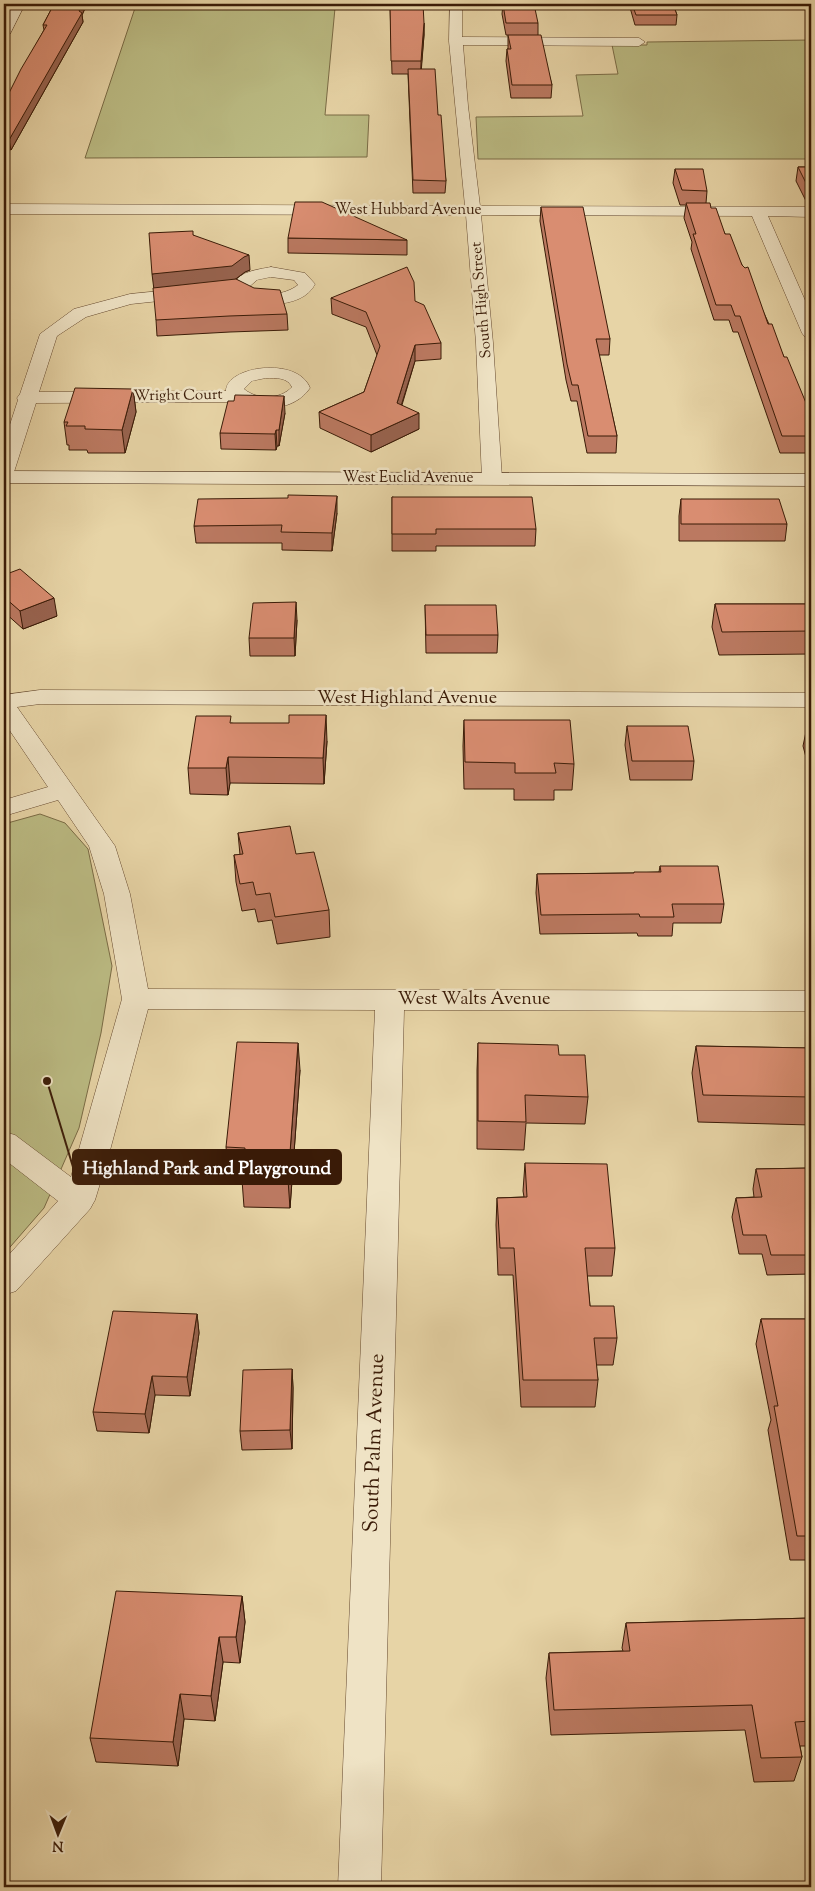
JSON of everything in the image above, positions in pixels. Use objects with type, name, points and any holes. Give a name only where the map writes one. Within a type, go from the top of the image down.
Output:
[{"type":"street","points":[[4,34],[19,4]]},
{"type":"street","name":"South High Street","points":[[456,4],[455,41],[474,210],[488,369],[492,478]]},
{"type":"street","points":[[455,41],[639,42]]},
{"type":"street","name":"West Hubbard Avenue","points":[[4,209],[811,212]]},
{"type":"street","points":[[758,212],[811,333]]},
{"type":"street","points":[[223,289],[241,287]]},
{"type":"street","points":[[4,472],[26,398],[49,334],[80,313],[130,300],[204,291]]},
{"type":"street","name":"Wright Court","points":[[26,398],[239,396]]},
{"type":"street","name":"West Euclid Avenue","points":[[4,477],[811,480]]},
{"type":"street","name":"West Highland Avenue","points":[[4,704],[40,697],[811,700]]},
{"type":"street","points":[[4,704],[62,791],[102,846],[116,894],[136,999],[94,1154],[79,1200],[4,1282]]},
{"type":"street","points":[[4,808],[62,791]]},
{"type":"street","name":"West Walts Avenue","points":[[136,999],[811,1001]]},
{"type":"street","name":"South Palm Avenue","points":[[360,1887],[390,1000]]},
{"type":"street","points":[[4,1143],[79,1200]]},
{"type":"green space","points":[[135,8],[335,8],[325,115],[369,115],[367,157],[85,158]]},
{"type":"green space","points":[[811,40],[811,159],[478,159],[476,117],[583,116],[576,75],[618,74],[612,45],[647,45],[647,42]]},
{"type":"green space","points":[[40,814],[65,823],[88,849],[112,966],[101,1033],[79,1128],[44,1208],[4,1254],[4,824]]},
{"type":"building","points":[[54,4],[82,4],[79,11],[82,13],[9,140],[4,138],[4,103],[21,69],[47,25],[43,25]]},
{"type":"building","points":[[390,4],[423,4],[424,23],[421,61],[391,61]]},
{"type":"building","points":[[503,4],[534,4],[538,23],[506,23]]},
{"type":"building","points":[[632,4],[673,4],[677,15],[636,15]]},
{"type":"building","points":[[508,35],[541,35],[552,85],[512,85],[507,49],[511,49]]},
{"type":"building","points":[[408,69],[435,69],[438,115],[441,115],[446,181],[413,180]]},
{"type":"building","points":[[798,167],[811,167],[811,191],[810,191]]},
{"type":"building","points":[[675,169],[703,169],[707,191],[682,190]]},
{"type":"building","points":[[295,202],[322,202],[407,240],[288,238]]},
{"type":"building","points":[[686,203],[710,203],[711,208],[716,208],[725,234],[730,234],[742,265],[745,268],[748,267],[768,324],[772,324],[784,357],[787,357],[811,415],[811,436],[782,436],[740,316],[735,316],[731,305],[716,305],[693,234],[696,234]]},
{"type":"building","points":[[541,207],[583,207],[610,339],[596,339],[617,436],[588,436],[578,385],[572,385],[567,364]]},
{"type":"building","points":[[193,231],[193,235],[249,255],[232,266],[152,274],[149,233]]},
{"type":"building","points":[[407,267],[414,282],[415,301],[424,305],[441,343],[415,345],[397,403],[419,413],[371,435],[319,412],[364,392],[380,346],[366,312],[331,298]]},
{"type":"building","points":[[236,279],[254,288],[280,290],[287,314],[156,320],[153,288]]},
{"type":"building","points":[[75,388],[133,389],[122,430],[85,429],[85,426],[66,426],[68,422],[64,422]]},
{"type":"building","points":[[235,395],[284,396],[279,430],[276,430],[275,434],[220,433],[228,401],[234,401]]},
{"type":"building","points":[[288,495],[337,496],[332,533],[281,532],[282,525],[194,526],[198,499],[288,498]]},
{"type":"building","points":[[392,497],[532,497],[536,529],[436,529],[436,534],[392,534]]},
{"type":"building","points":[[681,499],[779,499],[787,524],[681,524]]},
{"type":"building","points":[[20,569],[54,598],[20,611],[4,597],[4,575]]},
{"type":"building","points":[[808,597],[811,597],[811,631],[722,632],[715,604],[810,604]]},
{"type":"building","points":[[296,602],[294,638],[249,638],[253,603]]},
{"type":"building","points":[[425,605],[496,605],[498,635],[426,635]]},
{"type":"building","points":[[289,715],[326,715],[323,758],[228,757],[226,768],[188,768],[196,716],[231,716],[230,723],[289,723]]},
{"type":"building","points":[[464,720],[570,720],[574,764],[554,763],[556,773],[515,773],[515,763],[465,762]]},
{"type":"building","points":[[627,726],[688,726],[694,761],[632,761]]},
{"type":"building","points":[[807,727],[811,727],[811,744]]},
{"type":"building","points":[[290,826],[296,854],[314,852],[329,910],[275,917],[270,893],[256,895],[253,882],[240,884],[234,855],[243,854],[238,833]]},
{"type":"building","points":[[660,866],[718,866],[724,904],[672,904],[674,917],[640,917],[639,914],[541,915],[537,874],[661,872]]},
{"type":"building","points":[[237,1042],[298,1043],[288,1180],[242,1180],[245,1148],[226,1147]]},
{"type":"building","points":[[478,1043],[558,1045],[559,1055],[585,1055],[588,1097],[525,1095],[526,1122],[478,1121]]},
{"type":"building","points":[[696,1046],[811,1048],[811,1097],[703,1095]]},
{"type":"building","points":[[525,1163],[607,1164],[615,1248],[585,1248],[590,1306],[614,1306],[617,1338],[594,1338],[598,1380],[523,1380],[514,1248],[500,1248],[497,1198],[527,1197]]},
{"type":"building","points":[[811,1168],[811,1255],[771,1255],[766,1235],[743,1235],[736,1198],[762,1197],[756,1169]]},
{"type":"building","points":[[113,1311],[197,1314],[187,1377],[152,1376],[145,1414],[93,1412]]},
{"type":"building","points":[[761,1319],[811,1319],[811,1536],[797,1536],[774,1406],[778,1406]]},
{"type":"building","points":[[292,1369],[290,1430],[240,1431],[243,1370]]},
{"type":"building","points":[[116,1591],[242,1596],[236,1637],[219,1637],[211,1696],[180,1694],[173,1742],[90,1738]]},
{"type":"building","points":[[811,1618],[811,1721],[795,1722],[802,1757],[761,1758],[752,1705],[554,1710],[549,1653],[630,1651],[626,1623]]},
{"type":"place","name":"Highland Park and Playground","points":[[47,1081]]}]
